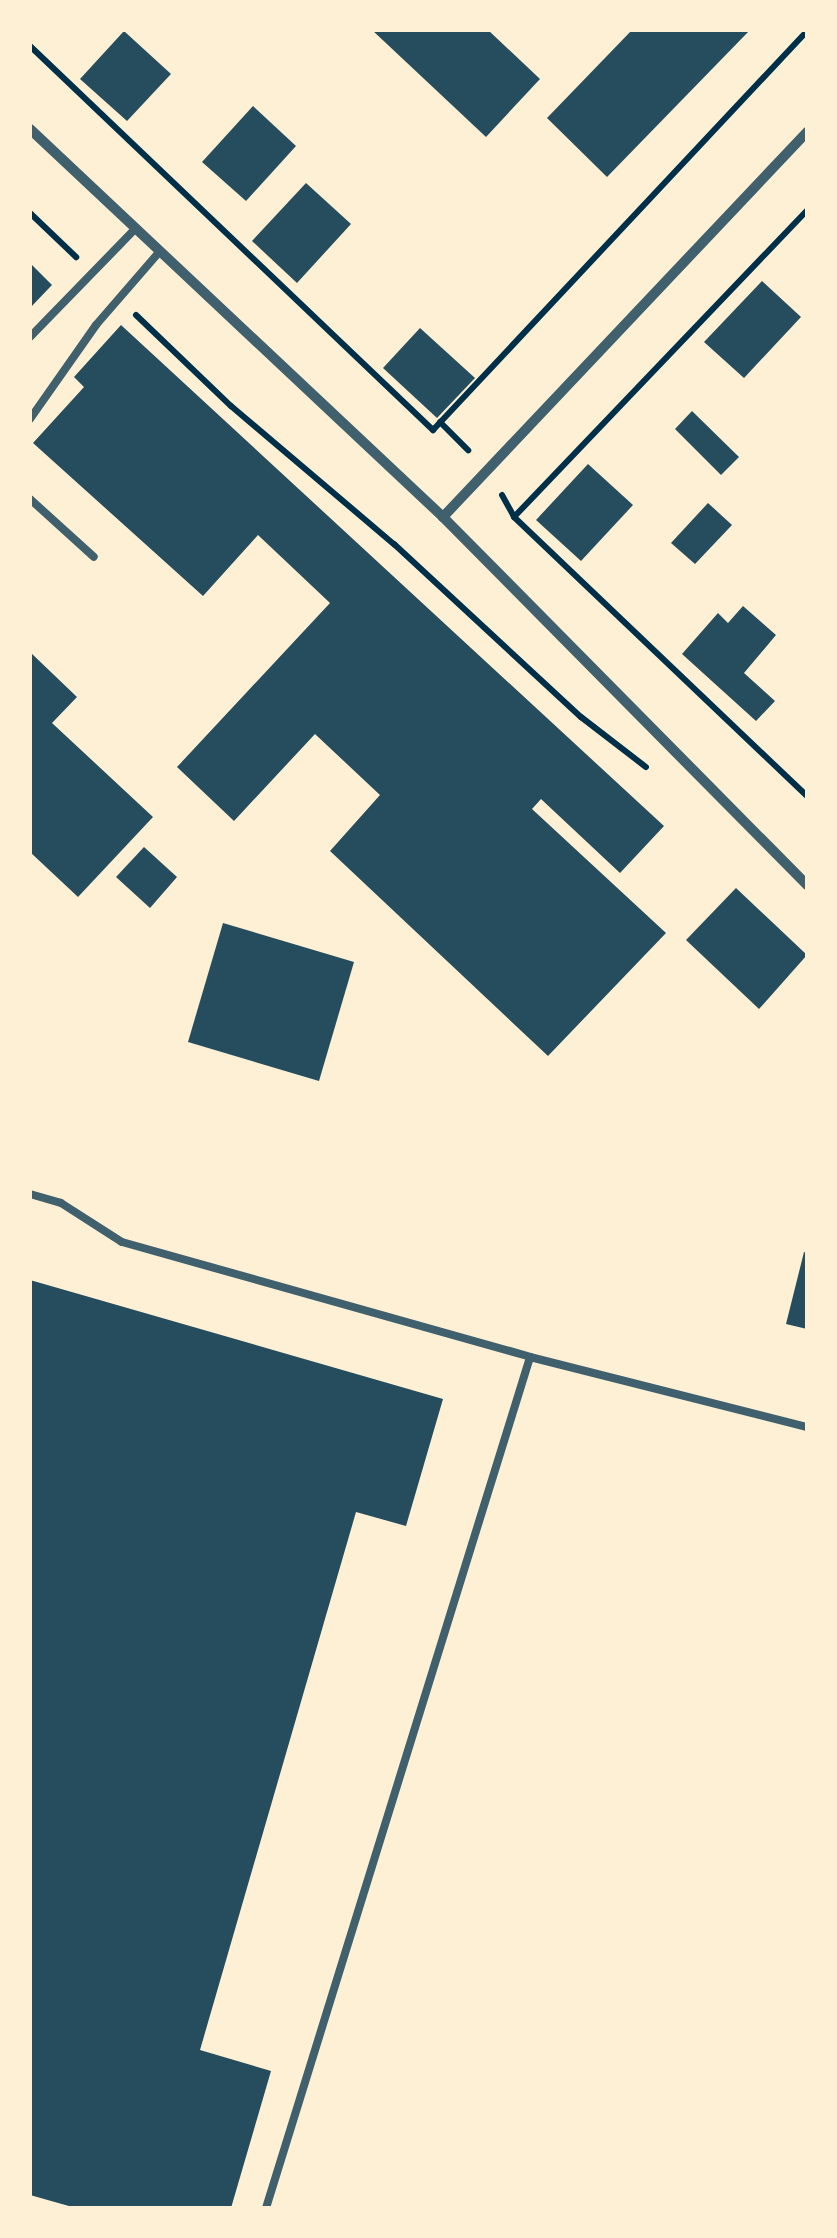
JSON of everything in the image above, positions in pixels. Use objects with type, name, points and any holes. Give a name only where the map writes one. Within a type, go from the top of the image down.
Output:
[{"type":"street","points":[[30,129],[444,517],[807,885]]},
{"type":"street","points":[[444,517],[807,132]]},
{"type":"lane","points":[[30,337],[136,228]]},
{"type":"lane","points":[[30,420],[118,297],[160,251]]},
{"type":"lane","points":[[30,500],[94,557]]},
{"type":"lane","points":[[30,1194],[61,1204],[122,1242],[530,1356],[807,1427]]},
{"type":"lane","points":[[266,2208],[530,1356]]},
{"type":"path","points":[[30,46],[433,430],[807,30]]},
{"type":"path","points":[[807,210],[514,517],[807,796]]},
{"type":"path","points":[[30,214],[94,274]]},
{"type":"path","points":[[118,297],[231,406],[394,544],[581,717],[647,767]]},
{"type":"building","points":[[372,30],[488,30],[540,79],[486,137]]},
{"type":"building","points":[[632,30],[750,30],[607,177],[547,118]]},
{"type":"building","points":[[124,31],[171,74],[127,121],[80,79]]},
{"type":"building","points":[[253,106],[296,146],[246,201],[202,162]]},
{"type":"building","points":[[306,183],[351,224],[297,283],[252,241]]},
{"type":"building","points":[[30,263],[52,285],[30,308]]},
{"type":"building","points":[[762,281],[801,317],[744,378],[704,342]]},
{"type":"building","points":[[121,325],[664,826],[620,873],[541,799],[532,809],[666,933],[548,1056],[330,851],[380,795],[315,734],[234,821],[177,767],[330,603],[258,535],[203,596],[33,443],[84,387],[74,377]]},
{"type":"building","points":[[420,328],[475,378],[437,418],[383,368]]},
{"type":"building","points":[[692,411],[739,457],[721,475],[675,429]]},
{"type":"building","points":[[588,464],[633,505],[581,561],[536,520]]},
{"type":"building","points":[[708,503],[732,525],[695,564],[671,543]]},
{"type":"building","points":[[743,606],[776,635],[744,673],[775,701],[756,721],[682,654],[718,613],[728,623]]},
{"type":"building","points":[[30,652],[77,697],[52,723],[153,817],[78,897],[30,852]]},
{"type":"building","points":[[144,847],[177,877],[150,908],[116,877]]},
{"type":"building","points":[[736,888],[807,955],[759,1009],[686,940]]},
{"type":"building","points":[[223,923],[354,962],[319,1081],[188,1042]]},
{"type":"building","points":[[804,1252],[807,1253],[807,1329],[786,1324]]},
{"type":"building","points":[[30,1280],[443,1399],[406,1526],[356,1512],[200,2050],[271,2071],[231,2208],[76,2208],[30,2195]]}]
